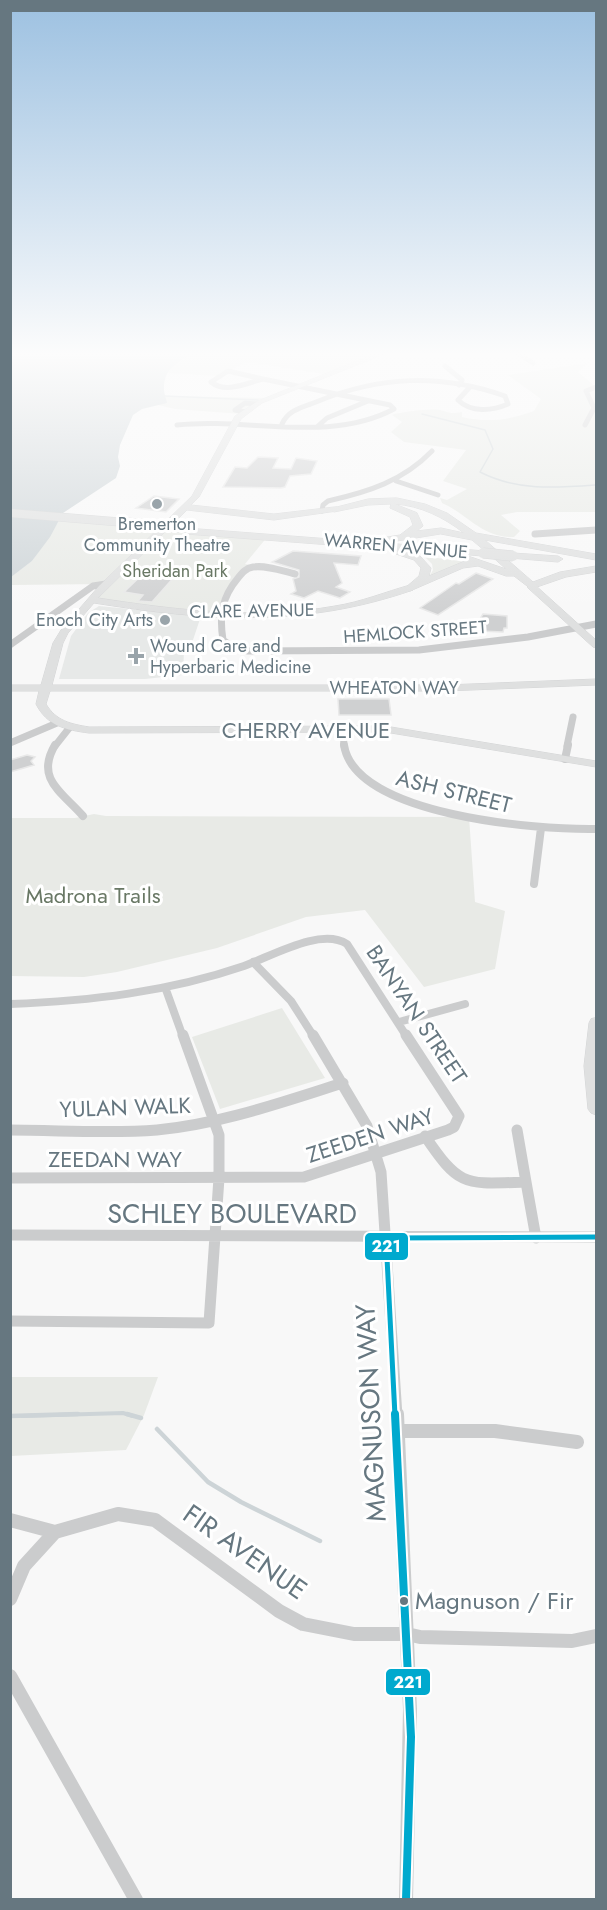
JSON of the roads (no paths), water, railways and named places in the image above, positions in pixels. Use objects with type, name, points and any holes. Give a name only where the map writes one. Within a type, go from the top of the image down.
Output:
[{"type":"main road","points":[[57,723],[46,715],[41,704],[61,637],[106,584],[186,507],[201,487],[224,442]]},
{"type":"main road","points":[[186,507],[274,517],[380,501],[418,504],[443,512],[597,645]]},
{"type":"main road","points":[[334,509],[368,504],[398,507],[417,519],[418,526],[407,535]]},
{"type":"main road","name":"WARREN AVENUE","points":[[10,515],[373,544]]},
{"type":"main road","points":[[335,541],[393,539],[441,531],[597,557]]},
{"type":"main road","points":[[373,544],[483,559],[531,586],[564,573],[597,569]]},
{"type":"main road","points":[[373,544],[411,556],[424,564],[426,571],[424,577],[410,588]]},
{"type":"main road","name":"WARREN AVENUE","points":[[483,559],[513,556],[597,562]]},
{"type":"main road","points":[[410,588],[461,565],[483,559]]},
{"type":"main road","name":"CLARE AVENUE","points":[[91,600],[164,611],[219,614],[317,611],[366,602],[410,588]]},
{"type":"main road","name":"WHEATON WAY","points":[[10,688],[446,688],[597,682]]},
{"type":"main road","name":"CHERRY AVENUE","points":[[57,723],[70,727],[107,731],[343,728],[398,730],[597,764]]},
{"type":"main road","points":[[597,1023],[592,1046],[597,1109]]},
{"type":"street","points":[[322,511],[328,501],[396,482],[416,468],[432,451]]},
{"type":"street","points":[[396,482],[438,495]]},
{"type":"street","points":[[535,534],[597,530]]},
{"type":"street","points":[[219,614],[222,602],[231,586],[246,569],[254,566],[295,574]]},
{"type":"street","points":[[10,645],[93,586],[106,584]]},
{"type":"street","name":"HEMLOCK STREET","points":[[219,614],[223,640],[233,647],[248,651],[416,651],[471,646],[597,624]]},
{"type":"street","points":[[565,759],[573,717]]},
{"type":"street","points":[[10,742],[57,723]]},
{"type":"street","points":[[70,727],[52,747],[46,770],[53,785],[83,816]]},
{"type":"street","name":"ASH STREET","points":[[343,728],[344,750],[353,770],[380,790],[451,813],[502,824],[542,828],[597,829]]},
{"type":"street","points":[[534,884],[542,828]]},
{"type":"street","name":"BANYAN STREET","points":[[253,962],[320,937],[332,936],[347,944],[455,1107],[458,1122]]},
{"type":"street","points":[[10,1004],[71,1002],[165,987],[215,975],[253,962]]},
{"type":"street","name":"MAGNUSON WAY","points":[[253,962],[291,1001],[343,1083],[367,1126],[376,1153],[382,1184],[398,1431],[411,1737],[406,1899]]},
{"type":"street","points":[[10,1321],[209,1323],[219,1178],[219,1135],[165,987]]},
{"type":"street","points":[[399,1022],[465,1004]]},
{"type":"street","name":"YULAN WALK","points":[[10,1130],[154,1130],[213,1120],[343,1083]]},
{"type":"street","name":"ZEEDEN WAY","points":[[219,1178],[304,1177],[448,1130],[458,1122]]},
{"type":"street","points":[[518,1130],[536,1238]]},
{"type":"street","points":[[425,1136],[446,1167],[457,1177],[471,1182],[526,1182]]},
{"type":"street","name":"ZEEDAN WAY","points":[[10,1178],[219,1178]]},
{"type":"street","name":"SCHLEY BOULEVARD","points":[[10,1235],[597,1237]]},
{"type":"street","points":[[398,1431],[495,1431],[577,1442]]},
{"type":"street","name":"FIR AVENUE","points":[[55,1532],[118,1514],[154,1520],[279,1611],[303,1624],[354,1634],[572,1641],[597,1636]]},
{"type":"street","points":[[10,1520],[55,1532],[24,1566],[10,1599]]},
{"type":"street","points":[[10,1676],[136,1899]]},
{"type":"waterway","points":[[490,442],[493,449],[480,472],[494,478],[536,487],[596,485]]},
{"type":"waterway","points":[[22,1416],[123,1413],[133,1416]]},
{"type":"waterway","points":[[10,1416],[78,1414]]},
{"type":"waterway","points":[[127,1414],[141,1418]]},
{"type":"waterway","points":[[157,1429],[208,1482],[241,1502],[320,1541]]},
{"type":"place","name":"Bremerton Community Theatre","points":[[157,504]]},
{"type":"place","name":"Enoch City Arts","points":[[165,620]]},
{"type":"place","name":"Wound Care and Hyperbaric Medicine","points":[[136,656]]},
{"type":"place","name":"Magnuson / Fir","points":[[404,1601]]},
{"type":"park label","name":"Sheridan Park","points":[[175,571]]},
{"type":"park label","name":"Madrona Trails","points":[[93,895]]}]
